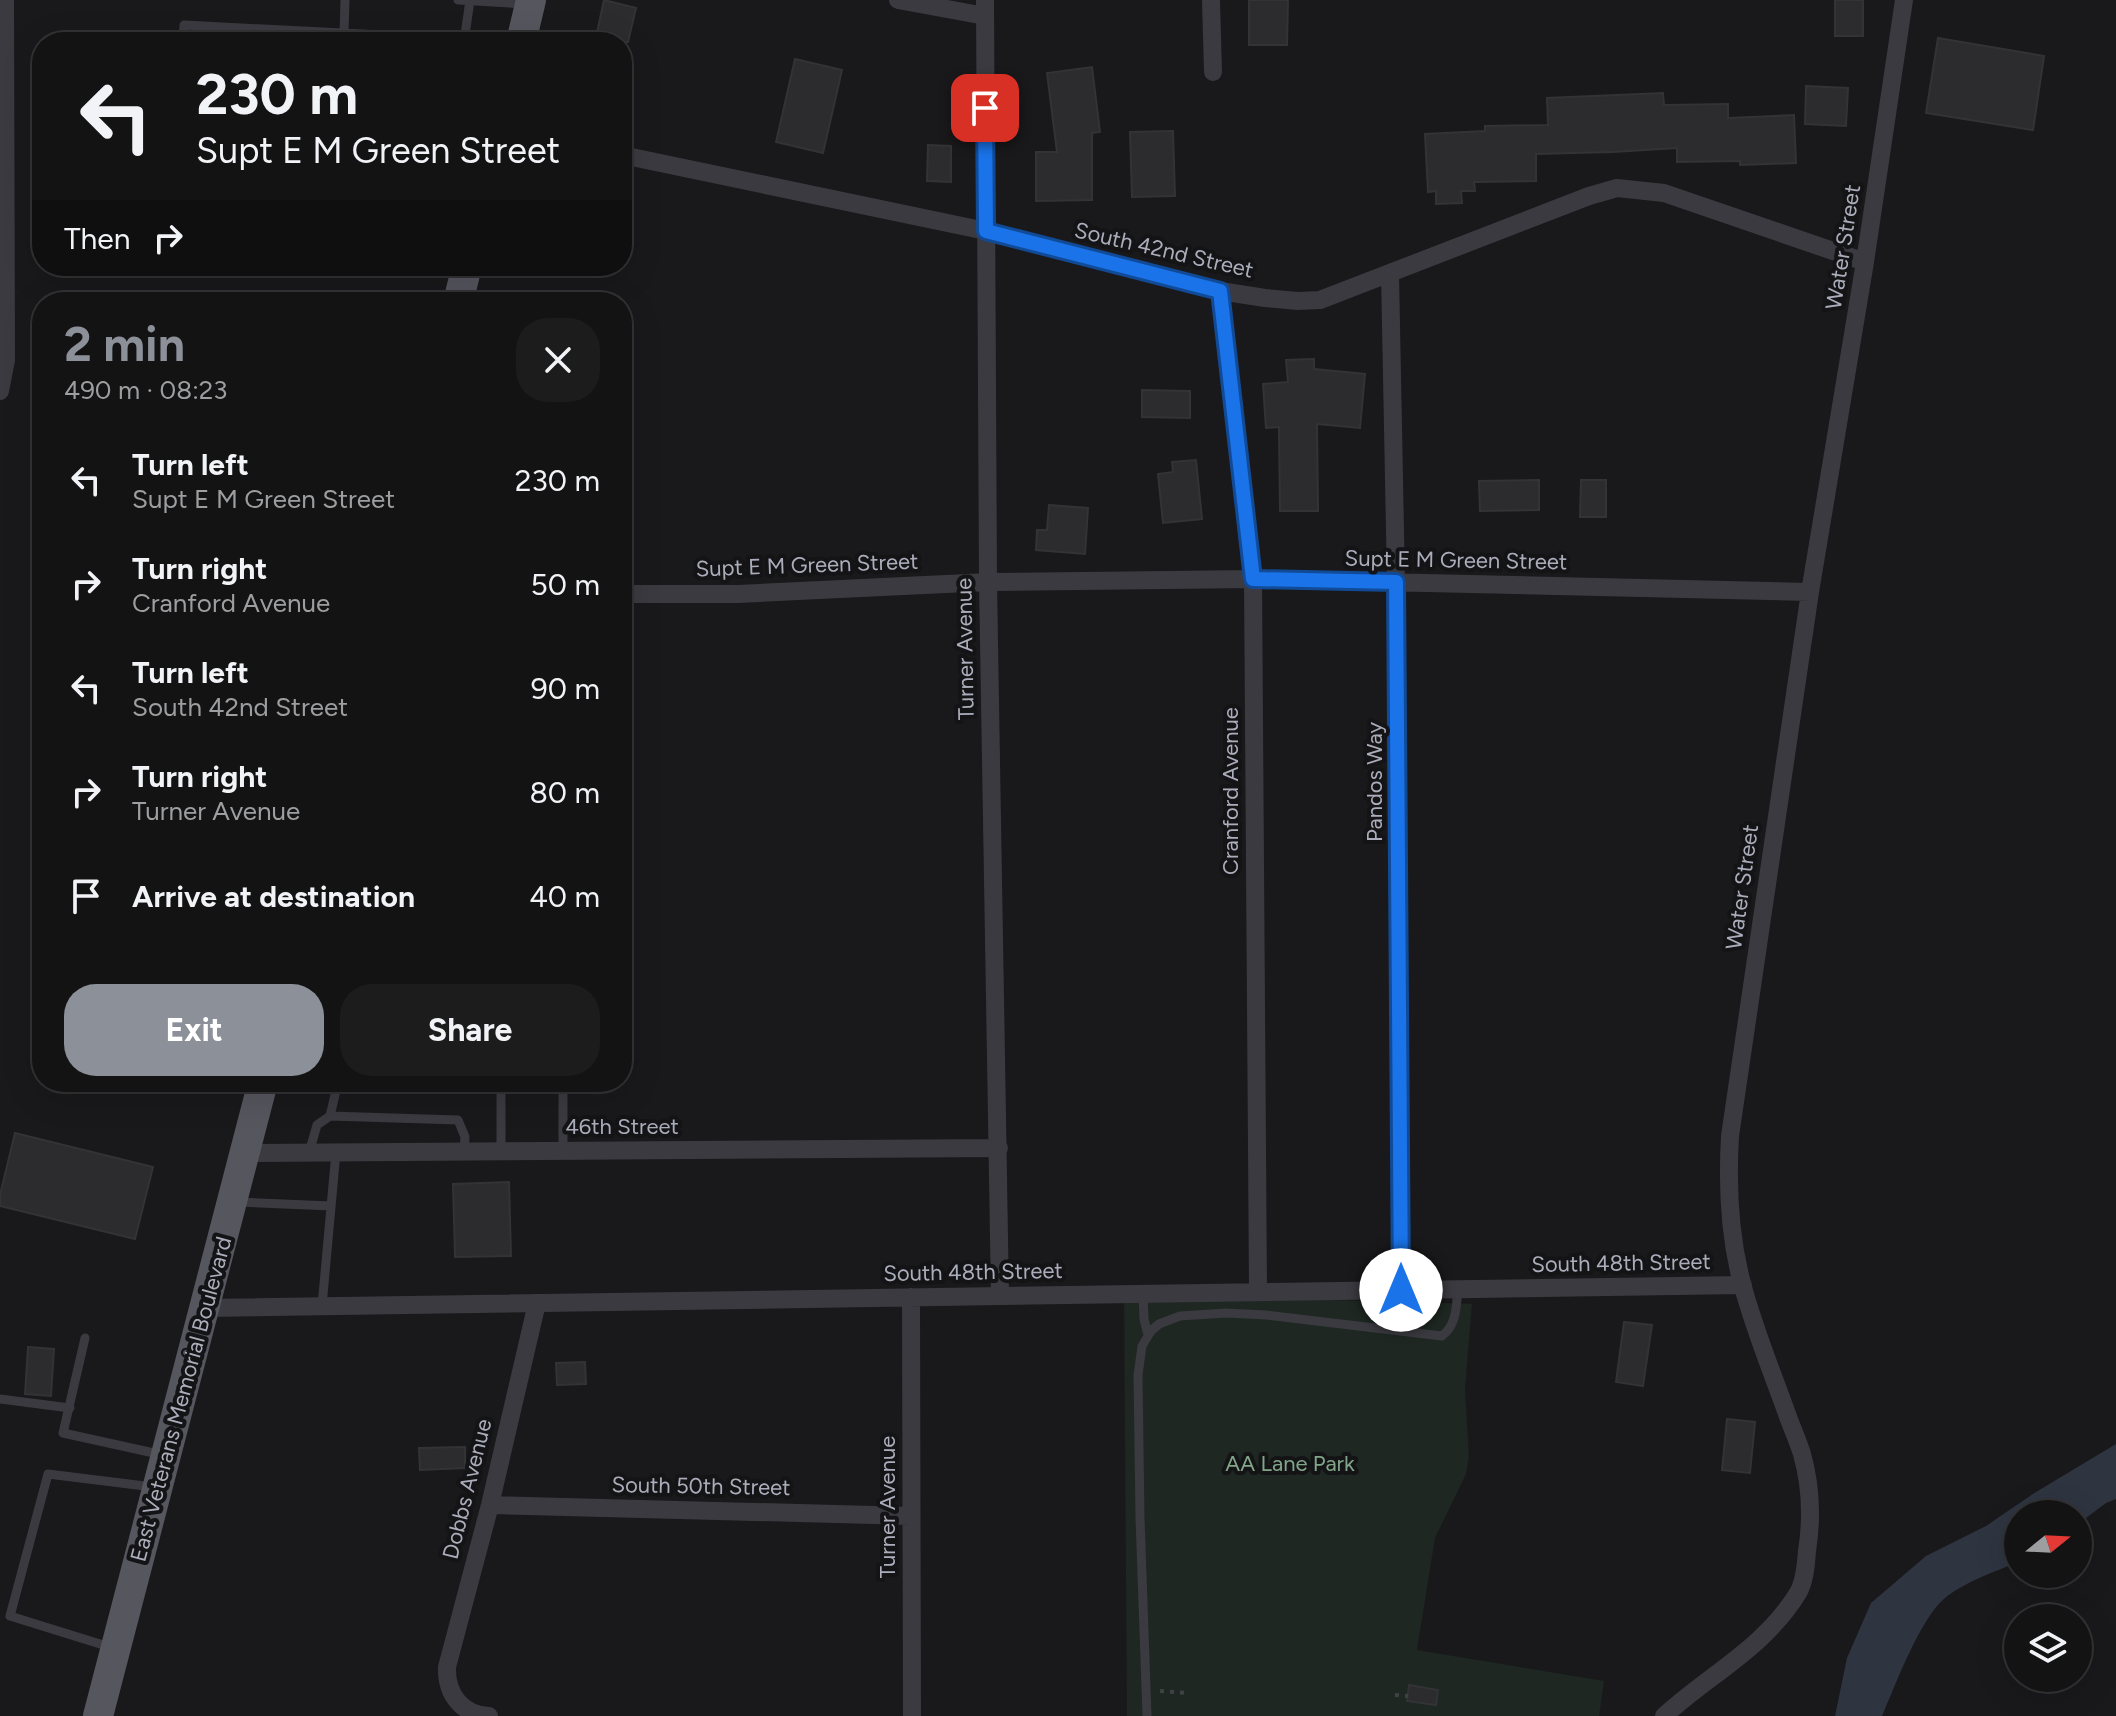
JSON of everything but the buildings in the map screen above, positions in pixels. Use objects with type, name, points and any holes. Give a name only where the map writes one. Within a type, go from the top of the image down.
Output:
[{"type":"main road","points":[[524,32],[531,2]]},
{"type":"main road","name":"East Veterans Memorial Boulevard","points":[[98,1716],[260,1092]]},
{"type":"street","points":[[0,391],[6,360],[5,0]]},
{"type":"street","points":[[898,0],[985,8]]},
{"type":"street","points":[[1211,0],[1213,72]]},
{"type":"street","name":"Water Street","points":[[1664,1716],[1762,1639],[1800,1589],[1806,1562],[1811,1524],[1809,1492],[1802,1455],[1743,1285],[1729,1213],[1730,1136],[1810,592],[1865,262],[1904,0]]},
{"type":"street","name":"Turner Avenue","points":[[985,8],[988,582],[1000,1296]]},
{"type":"street","name":"South 42nd Street","points":[[632,157],[986,231],[1220,291],[1298,301],[1320,300],[1617,188],[1664,193],[1865,262]]},
{"type":"street","name":"Pandos Way","points":[[1390,273],[1396,582],[1401,1290]]},
{"type":"street","name":"Cranford Avenue","points":[[1220,291],[1253,579],[1258,1292]]},
{"type":"street","name":"Supt E M Green Street","points":[[632,594],[738,594],[988,582],[1253,579],[1810,592]]},
{"type":"street","name":"46th Street","points":[[245,1153],[999,1148]]},
{"type":"street","name":"South 48th Street","points":[[204,1308],[1743,1285]]},
{"type":"street","name":"Turner Avenue","points":[[911,1297],[912,1716]]},
{"type":"street","name":"Dobbs Avenue","points":[[489,1716],[466,1711],[455,1701],[447,1677],[451,1647],[490,1505],[537,1303]]},
{"type":"street","name":"South 50th Street","points":[[490,1505],[911,1516]]},
{"type":"lane","points":[[344,32],[345,0]]},
{"type":"lane","points":[[458,0],[531,2]]},
{"type":"lane","points":[[465,32],[470,0]]},
{"type":"lane","points":[[184,32],[184,25],[324,32]]},
{"type":"lane","points":[[330,1116],[336,1092]]},
{"type":"lane","points":[[501,1092],[501,1151]]},
{"type":"lane","points":[[563,1092],[563,1151]]},
{"type":"lane","points":[[309,1153],[317,1125],[330,1116],[458,1120],[465,1137],[464,1151]]},
{"type":"lane","points":[[322,1306],[336,1152]]},
{"type":"lane","points":[[232,1202],[331,1206]]},
{"type":"lane","points":[[1147,1716],[1138,1375],[1142,1346],[1148,1335],[1169,1319],[1226,1313],[1442,1336],[1451,1329],[1454,1321],[1458,1289]]},
{"type":"lane","points":[[1143,1294],[1148,1335]]},
{"type":"lane","points":[[85,1338],[63,1433],[166,1456]]},
{"type":"lane","points":[[0,1399],[70,1408]]},
{"type":"lane","points":[[116,1649],[10,1616],[48,1474],[158,1488]]},
{"type":"path","points":[[1146,1690],[1186,1693]]},
{"type":"path","points":[[1395,1695],[1408,1696]]},
{"type":"green space","name":"AA Lane Park","points":[[1124,1294],[1472,1304],[1465,1389],[1469,1456],[1466,1474],[1435,1538],[1417,1650],[1604,1681],[1599,1716],[1127,1716]]},
{"type":"shaded area","points":[[2116,1444],[2116,1499],[2092,1514],[2092,1500],[2024,1500]]},
{"type":"shaded area","points":[[2004,1514],[2004,1568],[1963,1586],[1936,1607],[1910,1652],[1882,1716],[1835,1716],[1847,1658],[1871,1603],[1926,1556]]},
{"type":"route","points":[[985,108],[986,231],[1220,291],[1253,579],[1396,582],[1401,1290]]}]
